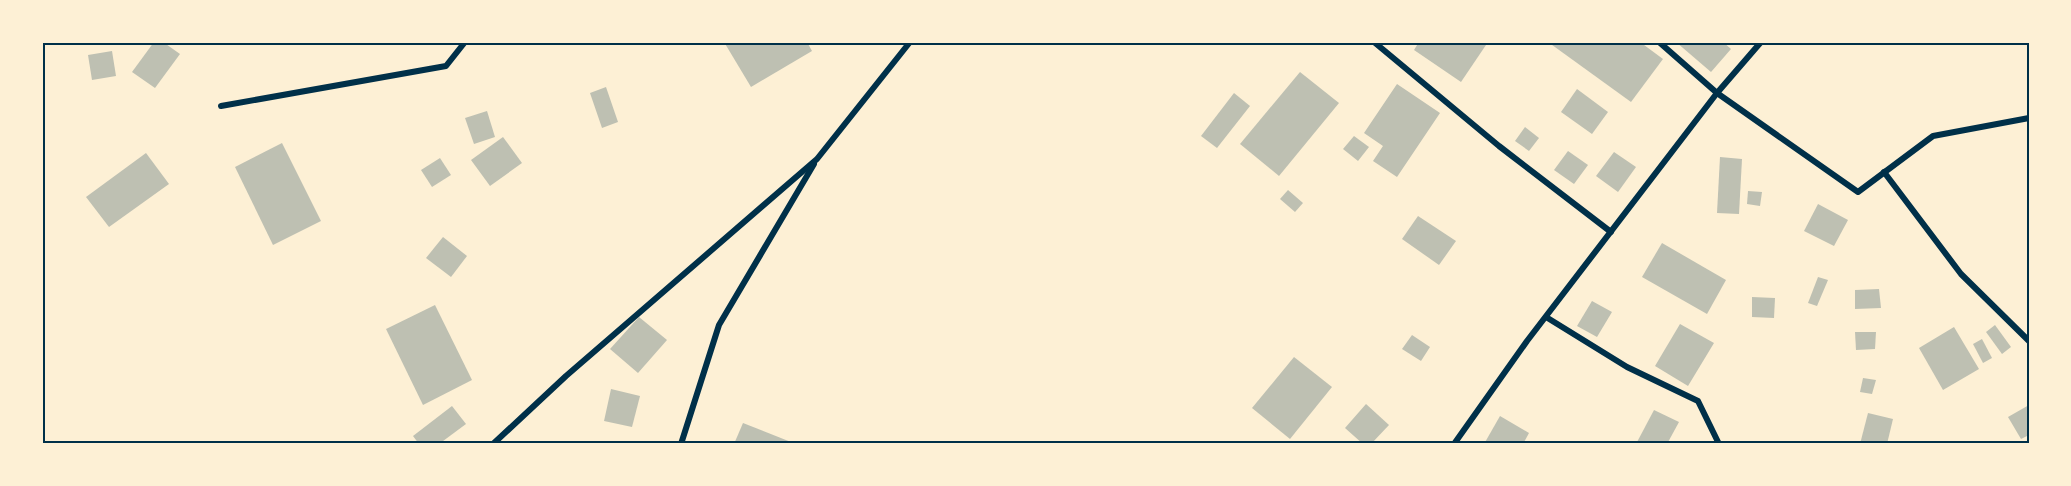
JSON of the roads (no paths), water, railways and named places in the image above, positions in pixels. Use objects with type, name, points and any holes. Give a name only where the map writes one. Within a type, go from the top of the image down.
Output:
[{"type":"street","points":[[221,106],[446,66],[465,42]]},
{"type":"street","points":[[681,444],[719,326],[817,159],[910,42]]},
{"type":"street","points":[[1374,42],[1499,146],[1611,232]]},
{"type":"street","points":[[1659,42],[1717,93],[1858,192],[1933,136],[2029,118]]},
{"type":"street","points":[[1454,444],[1546,317],[1717,93],[1761,42]]},
{"type":"street","points":[[493,444],[566,376],[817,159]]},
{"type":"street","points":[[1884,172],[1961,274],[2029,341]]},
{"type":"street","points":[[1546,317],[1627,367],[1698,401],[1719,444]]}]
